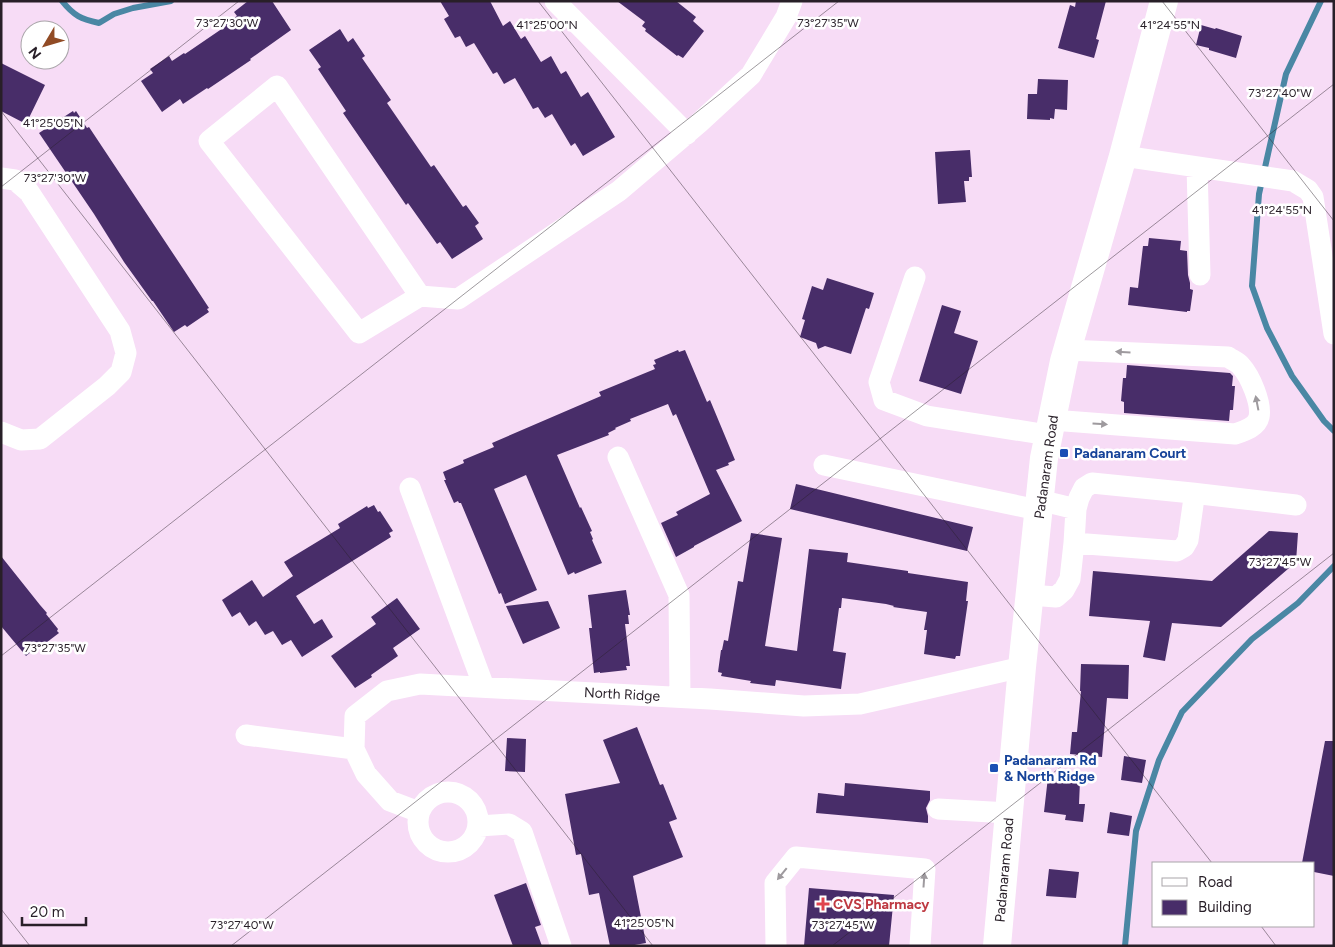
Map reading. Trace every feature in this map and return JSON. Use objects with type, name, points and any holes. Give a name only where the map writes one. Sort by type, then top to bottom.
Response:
[{"type":"main road","name":"Padanaram Road","points":[[997,946],[1022,667],[1044,458],[1067,350],[1123,156],[1164,1]]},
{"type":"street","points":[[554,1],[687,134]]},
{"type":"street","points":[[420,296],[277,86],[209,140],[359,333],[420,296],[458,299],[619,191],[687,134],[751,75],[786,17],[792,1]]},
{"type":"street","points":[[1123,156],[1293,181],[1308,190],[1313,198],[1334,334]]},
{"type":"street","points":[[1197,167],[1200,275]]},
{"type":"street","points":[[1,178],[15,180],[29,192],[120,331],[126,353],[121,372],[107,386],[40,439],[21,440],[1,432]]},
{"type":"street","points":[[915,277],[879,382],[884,400],[927,416],[1050,428],[1235,434],[1245,431],[1254,425],[1259,417],[1259,405],[1252,383],[1241,365],[1228,357],[1067,350]]},
{"type":"street","points":[[618,457],[679,595],[680,697]]},
{"type":"street","points":[[824,465],[1039,505],[1076,509]]},
{"type":"street","points":[[1030,595],[1056,597],[1064,590],[1070,579],[1076,509],[1084,488],[1092,483],[1296,504]]},
{"type":"street","points":[[410,488],[484,687]]},
{"type":"street","points":[[1074,542],[1177,551],[1184,547],[1188,540],[1194,498],[1192,493]]},
{"type":"street","name":"North Ridge","points":[[419,812],[390,800],[366,774],[354,749],[355,716],[387,691],[420,684],[680,697],[804,706],[860,704],[1022,667]]},
{"type":"street","points":[[246,735],[354,749]]},
{"type":"street","points":[[444,791],[455,792],[466,797],[473,804],[478,814],[479,826],[475,837],[468,846],[458,851],[447,853],[436,850],[426,844],[420,834],[419,812],[425,802],[434,795],[444,791]]},
{"type":"street","points":[[938,809],[1009,813]]},
{"type":"street","points":[[479,826],[509,824],[522,832],[561,946]]},
{"type":"street","points":[[776,946],[775,882],[796,857],[925,869],[920,946]]},
{"type":"building","points":[[248,1],[272,1],[291,30],[208,89],[183,104],[180,99],[162,112],[141,81],[153,73],[150,69],[169,56],[172,61],[185,54],[226,26],[225,24],[237,16],[234,12]]},
{"type":"building","points":[[440,1],[490,1],[503,26],[510,21],[521,39],[525,36],[541,62],[551,56],[561,74],[566,71],[581,97],[588,92],[615,137],[583,156],[575,143],[571,146],[552,114],[545,118],[538,107],[533,109],[515,78],[504,84],[497,72],[493,74],[474,43],[466,47],[460,36],[455,38],[444,19],[449,16]]},
{"type":"building","points":[[617,1],[676,1],[696,17],[693,21],[704,31],[683,58],[677,56],[645,31],[646,29],[642,26],[645,22]]},
{"type":"building","points":[[1076,1],[1106,1],[1096,39],[1099,40],[1094,58],[1058,48],[1070,5],[1075,7]]},
{"type":"building","points":[[1201,25],[1242,36],[1236,58],[1196,45]]},
{"type":"building","points":[[340,29],[348,42],[353,38],[365,56],[362,58],[391,100],[387,103],[431,167],[434,165],[463,207],[466,205],[479,223],[475,226],[483,239],[452,259],[440,242],[437,244],[408,203],[406,205],[343,113],[346,111],[318,69],[321,67],[309,50]]},
{"type":"building","points":[[1,63],[45,85],[26,124],[1,111]]},
{"type":"building","points":[[1038,79],[1068,80],[1067,110],[1055,109],[1054,119],[1027,119],[1028,94],[1037,94]]},
{"type":"building","points":[[73,111],[74,113],[76,111],[87,128],[89,127],[209,308],[207,309],[209,312],[187,327],[185,325],[174,332],[124,262],[39,133]]},
{"type":"building","points":[[970,150],[972,177],[969,177],[969,181],[964,181],[966,202],[938,204],[935,152]]},
{"type":"building","points":[[1149,238],[1181,241],[1180,250],[1187,251],[1190,289],[1193,290],[1190,311],[1128,305],[1130,287],[1138,288],[1143,246],[1148,246]]},
{"type":"building","points":[[827,278],[874,293],[869,309],[866,308],[851,354],[825,346],[818,349],[816,343],[800,337],[805,320],[802,319],[812,286],[823,290]]},
{"type":"building","points":[[942,305],[961,311],[954,333],[978,341],[961,394],[919,381]]},
{"type":"building","points":[[678,350],[679,352],[685,350],[707,402],[710,400],[735,460],[728,463],[729,465],[716,470],[742,521],[676,557],[661,523],[678,515],[676,512],[710,494],[676,414],[673,416],[668,404],[630,419],[631,421],[608,433],[609,435],[557,455],[592,531],[590,532],[592,540],[602,563],[568,575],[526,475],[494,489],[537,590],[505,604],[501,593],[499,594],[461,503],[458,501],[454,503],[444,480],[446,480],[443,472],[464,463],[463,460],[494,447],[492,443],[601,396],[599,392],[655,369],[653,365],[656,364],[654,360]]},
{"type":"building","points":[[1127,365],[1230,373],[1233,376],[1232,386],[1235,386],[1233,410],[1230,410],[1229,421],[1124,413],[1124,402],[1121,401],[1123,378],[1126,378]]},
{"type":"building","points":[[796,484],[973,527],[967,551],[790,509]]},
{"type":"building","points":[[374,505],[393,531],[389,533],[391,537],[296,596],[314,624],[322,619],[333,637],[302,657],[291,640],[282,645],[273,631],[265,635],[256,621],[249,626],[240,612],[232,617],[222,600],[252,580],[263,597],[293,576],[284,562],[340,528],[338,524],[367,506],[368,508]]},
{"type":"building","points":[[1269,531],[1298,533],[1296,562],[1221,627],[1172,623],[1165,661],[1143,657],[1150,621],[1089,616],[1093,571],[1212,581]]},
{"type":"building","points":[[751,533],[782,538],[765,646],[797,651],[809,549],[848,553],[847,562],[968,582],[966,601],[968,601],[960,656],[956,656],[955,659],[924,654],[927,630],[924,630],[927,612],[842,598],[833,651],[846,653],[841,689],[776,680],[775,686],[750,683],[751,681],[721,676],[722,673],[718,672],[721,650],[724,640],[728,641],[738,581],[743,582]]},
{"type":"building","points":[[1,556],[47,613],[59,633],[26,656],[1,626]]},
{"type":"building","points":[[626,590],[630,615],[628,615],[629,624],[625,624],[630,666],[626,666],[627,670],[594,673],[589,628],[592,628],[588,595]]},
{"type":"building","points":[[397,598],[420,629],[393,648],[398,656],[355,688],[331,656],[376,624],[371,617]]},
{"type":"building","points":[[548,601],[560,628],[523,644],[506,606]]},
{"type":"building","points":[[1081,664],[1129,665],[1128,699],[1107,698],[1102,757],[1070,754],[1072,732],[1077,732],[1081,691]]},
{"type":"building","points":[[637,727],[660,785],[663,784],[677,819],[669,822],[683,857],[633,876],[646,943],[629,946],[610,946],[599,893],[589,895],[581,854],[576,855],[565,794],[620,783],[603,740]]},
{"type":"building","points":[[507,738],[526,739],[525,772],[505,771]]},
{"type":"building","points":[[1325,741],[1334,741],[1334,876],[1315,872],[1315,862],[1302,862]]},
{"type":"building","points":[[1124,756],[1146,760],[1142,783],[1121,780]]},
{"type":"building","points":[[1048,777],[1080,781],[1079,804],[1085,804],[1083,822],[1065,820],[1066,815],[1044,812]]},
{"type":"building","points":[[845,783],[930,791],[930,800],[926,808],[928,823],[816,813],[818,793],[844,796]]},
{"type":"building","points":[[1110,812],[1132,816],[1129,836],[1107,833]]},
{"type":"building","points":[[1049,869],[1079,872],[1076,898],[1046,896]]},
{"type":"building","points":[[526,883],[541,925],[535,927],[542,946],[513,946],[494,895]]},
{"type":"building","points":[[809,888],[894,895],[889,946],[804,946]]},
{"type":"waterway","points":[[62,1],[78,16],[99,23],[114,14],[133,8],[171,1]]},
{"type":"waterway","points":[[1321,1],[1286,74],[1259,194],[1252,286],[1267,328],[1292,376],[1324,421],[1334,431]]},
{"type":"waterway","points":[[1125,946],[1136,831],[1159,760],[1182,712],[1252,639],[1298,603],[1334,566]]},
{"type":"place","name":"Padanaram Court","points":[[1064,453]]},
{"type":"place","name":"Padanaram Rd & North Ridge","points":[[994,768]]},
{"type":"place","name":"CVS Pharmacy","points":[[823,904]]}]
